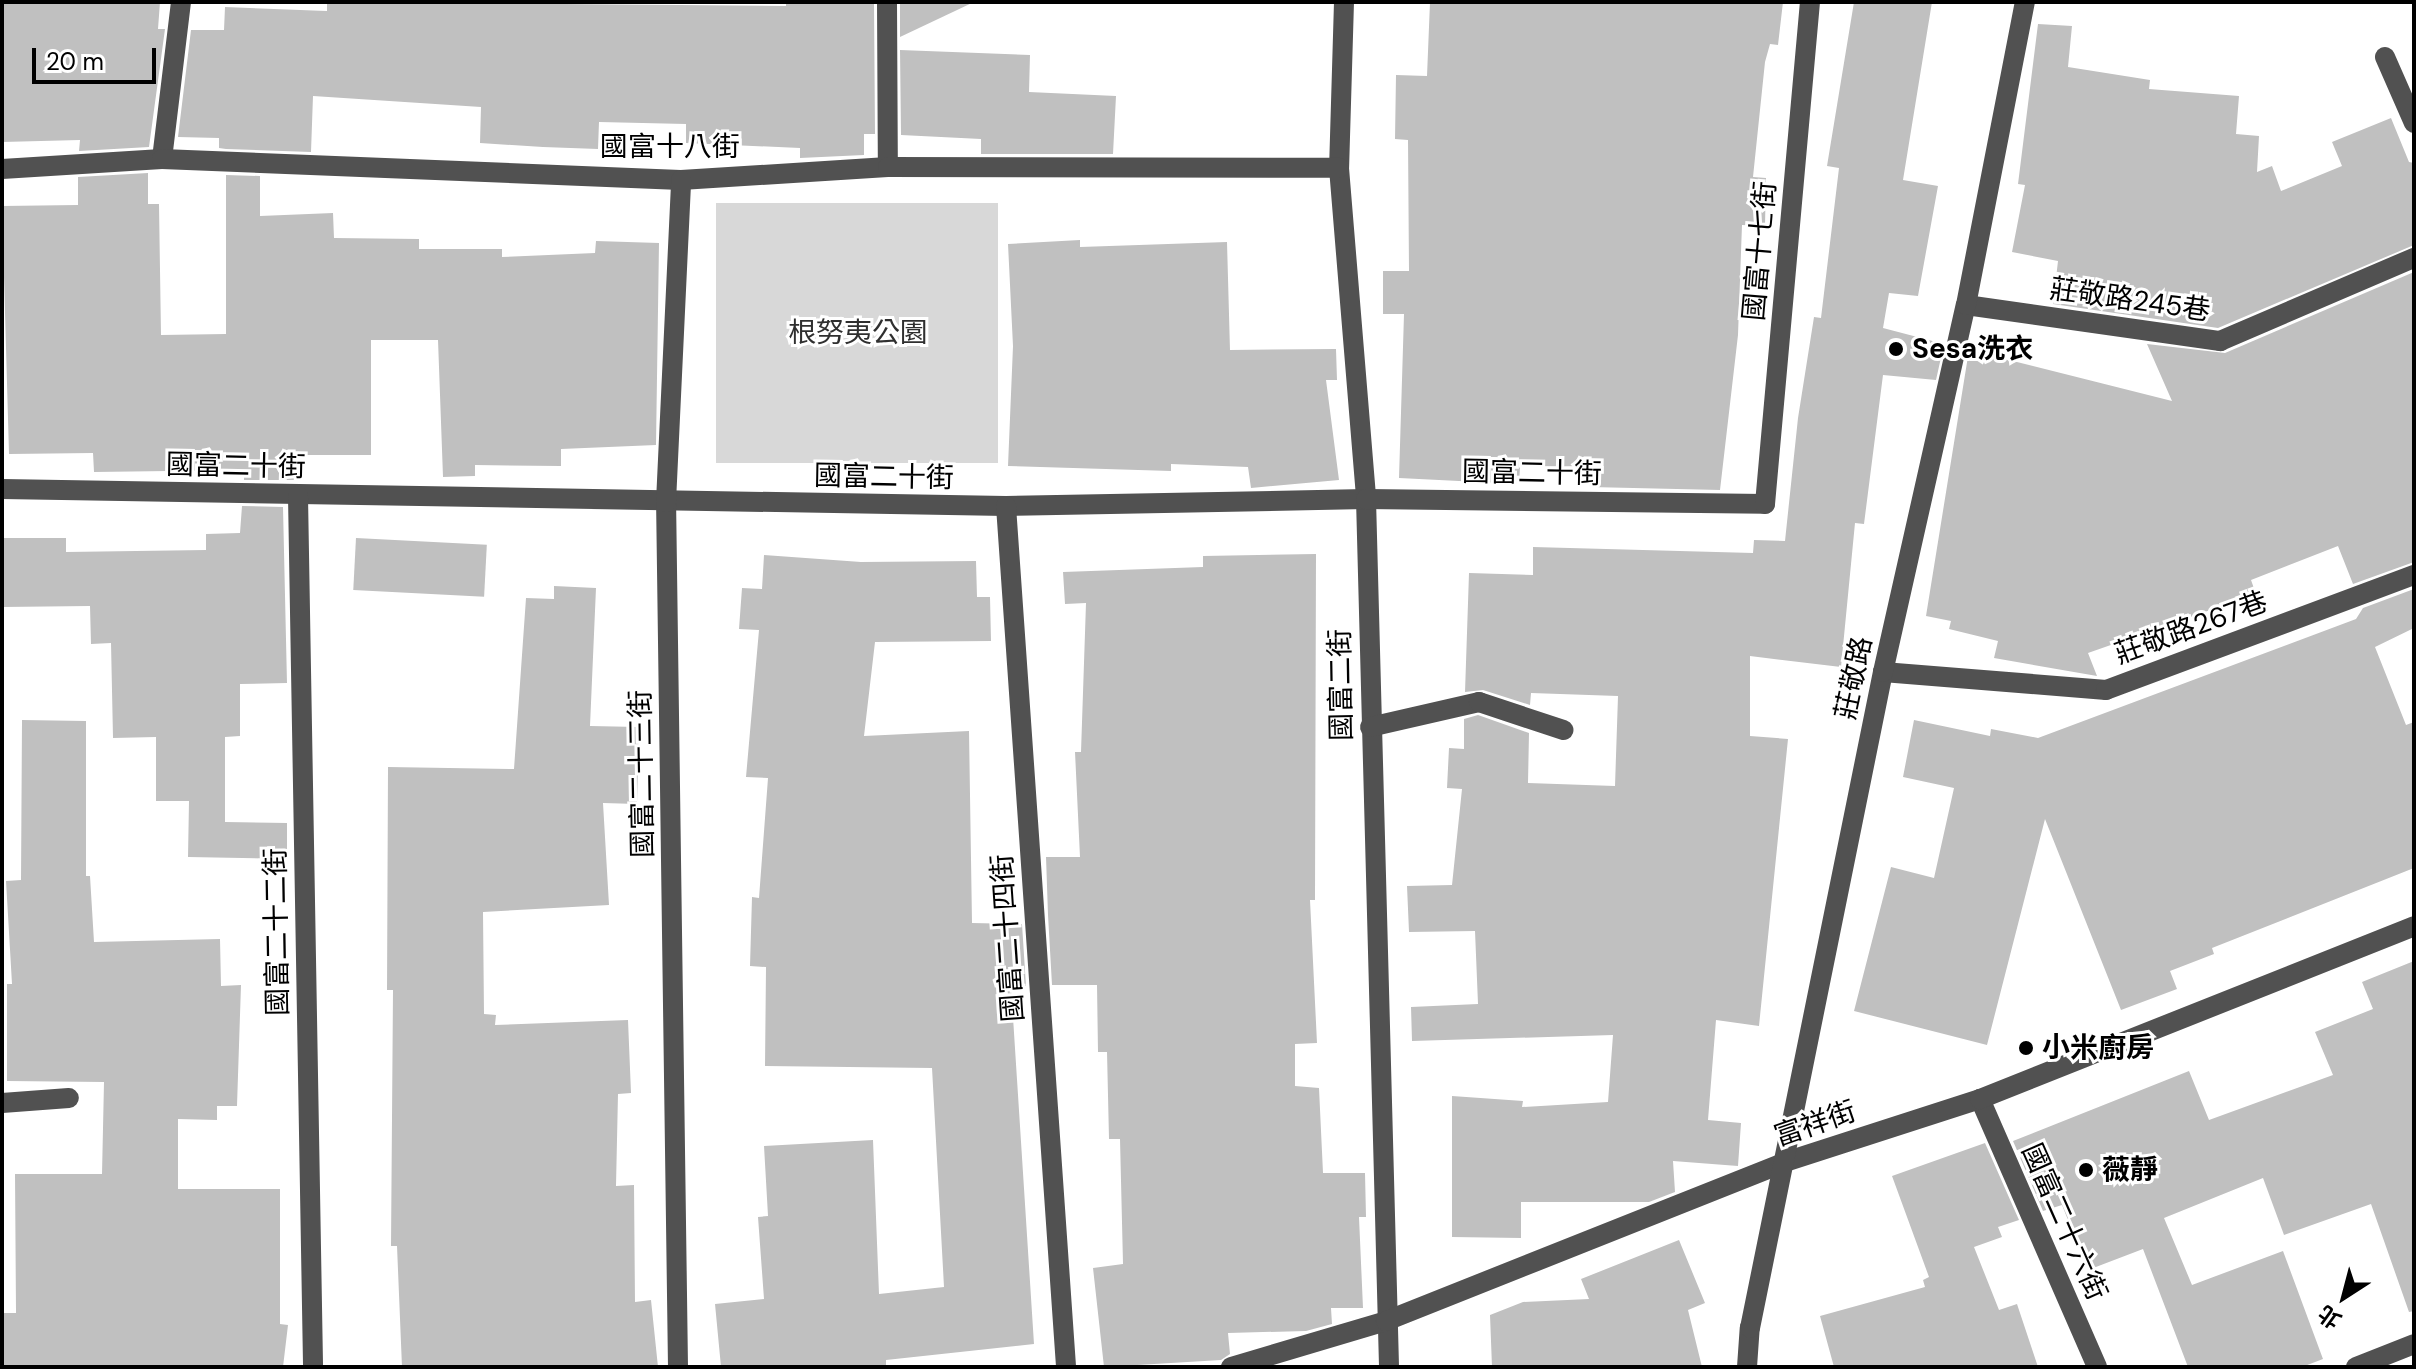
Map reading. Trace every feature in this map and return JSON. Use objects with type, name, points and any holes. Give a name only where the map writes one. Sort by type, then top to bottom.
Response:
[{"type":"street","points":[[162,159],[181,2]]},
{"type":"street","points":[[887,2],[888,167]]},
{"type":"street","name":"國富二街","points":[[1344,2],[1339,168],[1366,499],[1389,1367]]},
{"type":"street","name":"國富十七街","points":[[1765,504],[1810,2]]},
{"type":"street","name":"莊敬路","points":[[1747,1367],[1750,1328],[1883,672],[1966,305],[2025,2]]},
{"type":"street","points":[[2385,57],[2414,123]]},
{"type":"street","name":"國富十八街","points":[[2,169],[162,159],[681,180],[888,167],[1339,168]]},
{"type":"street","name":"國富二十三街","points":[[678,1367],[666,502],[681,180]]},
{"type":"street","name":"莊敬路245巷","points":[[1966,305],[2220,341],[2414,258]]},
{"type":"street","name":"國富二十街","points":[[2,489],[1006,506],[1366,499],[1765,504]]},
{"type":"street","name":"國富二十二街","points":[[298,496],[313,1367]]},
{"type":"street","name":"國富二十四街","points":[[1006,506],[1066,1367]]},
{"type":"street","name":"莊敬路267巷","points":[[1883,672],[2106,690],[2414,575]]},
{"type":"street","points":[[1370,727],[1479,702],[1563,730]]},
{"type":"street","name":"富祥街","points":[[1231,1367],[1386,1321],[1785,1162],[1980,1099],[2414,926]]},
{"type":"street","points":[[2,1103],[69,1098]]},
{"type":"street","name":"國富二十六街","points":[[1980,1099],[2097,1367]]},
{"type":"street","points":[[2356,1367],[2396,1359],[2414,1344]]},
{"type":"green space","name":"根努夷公園","points":[[716,203],[998,203],[998,463],[716,463]]},
{"type":"building","points":[[2,2],[160,2],[158,29],[165,29],[149,147],[79,151],[80,140],[2,142]]},
{"type":"building","points":[[327,2],[786,6],[786,2],[874,2],[875,134],[864,134],[864,155],[800,158],[800,148],[686,143],[686,124],[599,122],[598,149],[480,143],[481,107],[313,96],[311,152],[226,149],[219,148],[219,138],[178,137],[191,30],[224,30],[225,7],[327,11]]},
{"type":"building","points":[[900,2],[974,2],[900,37]]},
{"type":"building","points":[[1430,2],[1783,2],[1778,45],[1770,44],[1765,62],[1753,177],[1766,178],[1765,226],[1742,225],[1738,335],[1720,490],[1590,487],[1588,466],[1520,467],[1519,484],[1399,478],[1404,314],[1383,314],[1383,271],[1409,271],[1408,140],[1395,139],[1396,75],[1427,76]]},
{"type":"building","points":[[1854,2],[1932,2],[1903,180],[1938,186],[1918,296],[1889,293],[1883,328],[1944,344],[1936,380],[1883,375],[1864,524],[1855,523],[1841,667],[1750,656],[1750,736],[1788,739],[1759,1026],[1716,1020],[1708,1120],[1741,1123],[1738,1166],[1673,1161],[1675,1192],[1649,1202],[1521,1202],[1521,1238],[1452,1237],[1452,1096],[1523,1101],[1522,1107],[1608,1102],[1613,1035],[1412,1041],[1411,1007],[1478,1004],[1475,931],[1409,932],[1407,886],[1452,885],[1462,789],[1447,788],[1449,748],[1464,749],[1464,719],[1478,715],[1529,733],[1528,783],[1615,786],[1618,696],[1531,693],[1530,705],[1483,690],[1465,692],[1469,573],[1533,575],[1533,547],[1753,553],[1754,540],[1785,541],[1798,418],[1814,317],[1821,318],[1839,168],[1827,166]]},
{"type":"building","points":[[2038,24],[2072,26],[2068,67],[2150,80],[2149,89],[2239,96],[2236,134],[2259,136],[2257,172],[2272,166],[2281,191],[2342,166],[2332,142],[2391,118],[2409,162],[2414,163],[2414,245],[2218,328],[2053,304],[2058,261],[2012,252],[2025,185],[2018,184]]},
{"type":"building","points":[[900,50],[1030,55],[1029,92],[1116,96],[1113,154],[981,154],[981,139],[901,135]]},
{"type":"building","points":[[148,173],[148,204],[159,204],[161,335],[226,334],[226,175],[260,176],[260,216],[333,213],[334,238],[419,239],[419,249],[502,249],[502,257],[595,253],[596,241],[659,243],[656,445],[561,449],[561,466],[475,465],[475,476],[443,477],[438,340],[371,340],[371,455],[301,455],[299,480],[244,480],[244,470],[94,472],[93,453],[9,454],[2,206],[78,205],[78,177]]},
{"type":"building","points":[[1080,240],[1080,247],[1227,242],[1230,350],[1336,349],[1337,380],[1326,380],[1339,480],[1251,488],[1248,467],[1171,464],[1171,471],[1008,466],[1013,346],[1008,244]]},
{"type":"building","points":[[2414,272],[2414,562],[2353,584],[2338,546],[2251,580],[2256,594],[2088,653],[2097,676],[1994,658],[1998,641],[1949,629],[1951,621],[1926,616],[1969,350],[2172,401],[2147,344],[2225,353]]},
{"type":"building","points":[[242,506],[283,507],[287,683],[240,684],[240,736],[225,737],[225,822],[287,823],[287,859],[188,857],[189,801],[156,801],[156,737],[113,738],[111,643],[91,644],[90,606],[2,607],[2,538],[66,538],[66,552],[206,550],[206,534],[240,533]]},
{"type":"building","points":[[356,538],[487,545],[484,597],[353,590]]},
{"type":"building","points":[[1316,554],[1315,900],[1310,900],[1317,1043],[1295,1044],[1295,1086],[1319,1088],[1323,1173],[1365,1173],[1366,1217],[1359,1217],[1363,1308],[1331,1308],[1332,1324],[1306,1331],[1228,1333],[1230,1354],[1221,1360],[1104,1367],[1093,1268],[1123,1264],[1120,1139],[1109,1139],[1107,1052],[1098,1052],[1097,985],[1052,985],[1048,915],[1046,857],[1080,857],[1075,752],[1081,752],[1086,603],[1065,604],[1063,572],[1203,567],[1203,556]]},
{"type":"building","points":[[764,555],[861,562],[976,561],[977,597],[990,597],[991,641],[875,642],[864,736],[969,731],[972,923],[1022,924],[1026,986],[1011,986],[1034,1344],[886,1360],[886,1367],[721,1367],[715,1304],[764,1299],[758,1217],[768,1216],[764,1146],[873,1140],[879,1294],[944,1287],[932,1068],[765,1066],[766,967],[750,966],[752,897],[759,898],[768,778],[746,777],[759,630],[739,629],[742,588],[762,589]]},
{"type":"building","points":[[554,586],[596,588],[590,726],[639,727],[637,804],[603,803],[609,905],[483,912],[484,1014],[496,1015],[495,1025],[628,1020],[631,1093],[618,1094],[616,1186],[634,1185],[635,1302],[651,1300],[658,1367],[402,1367],[397,1246],[391,1246],[393,990],[387,990],[388,767],[514,769],[526,598],[554,599]]},
{"type":"building","points":[[2414,589],[2414,628],[2375,647],[2406,725],[2414,722],[2414,868],[2212,948],[2214,954],[2170,971],[2177,989],[2121,1010],[2045,819],[1987,1045],[1854,1011],[1891,867],[1934,878],[1954,788],[1903,777],[1914,720],[1990,736],[1991,729],[2038,738],[2356,619],[2363,608]]},
{"type":"building","points":[[22,720],[86,721],[86,876],[90,876],[94,942],[220,939],[221,986],[241,985],[237,1106],[217,1106],[217,1120],[178,1119],[178,1189],[280,1189],[280,1324],[288,1325],[283,1367],[2,1367],[2,1313],[16,1313],[15,1174],[102,1174],[104,1082],[7,1081],[7,984],[12,984],[6,881],[21,880]]},
{"type":"building","points":[[2414,961],[2414,1311],[2409,1312],[2371,1204],[2284,1235],[2263,1178],[2164,1218],[2192,1285],[2283,1251],[2323,1359],[2302,1367],[2188,1367],[2143,1249],[2088,1270],[2062,1205],[2043,1211],[2013,1141],[2189,1071],[2209,1120],[2333,1075],[2315,1032],[2373,1009],[2362,982]]},
{"type":"building","points":[[1985,1143],[2019,1220],[1998,1227],[2002,1237],[1974,1247],[1999,1310],[2017,1304],[2038,1367],[1834,1367],[1820,1316],[1925,1287],[1923,1280],[1929,1277],[1892,1176]]},
{"type":"building","points":[[1679,1240],[1705,1303],[1688,1310],[1702,1367],[1492,1367],[1490,1315],[1523,1302],[1589,1299],[1581,1279]]},
{"type":"place","name":"Sesa洗衣","points":[[1896,349]]},
{"type":"place","name":"小米廚房","points":[[2026,1048]]},
{"type":"place","name":"薇靜","points":[[2086,1170]]}]
